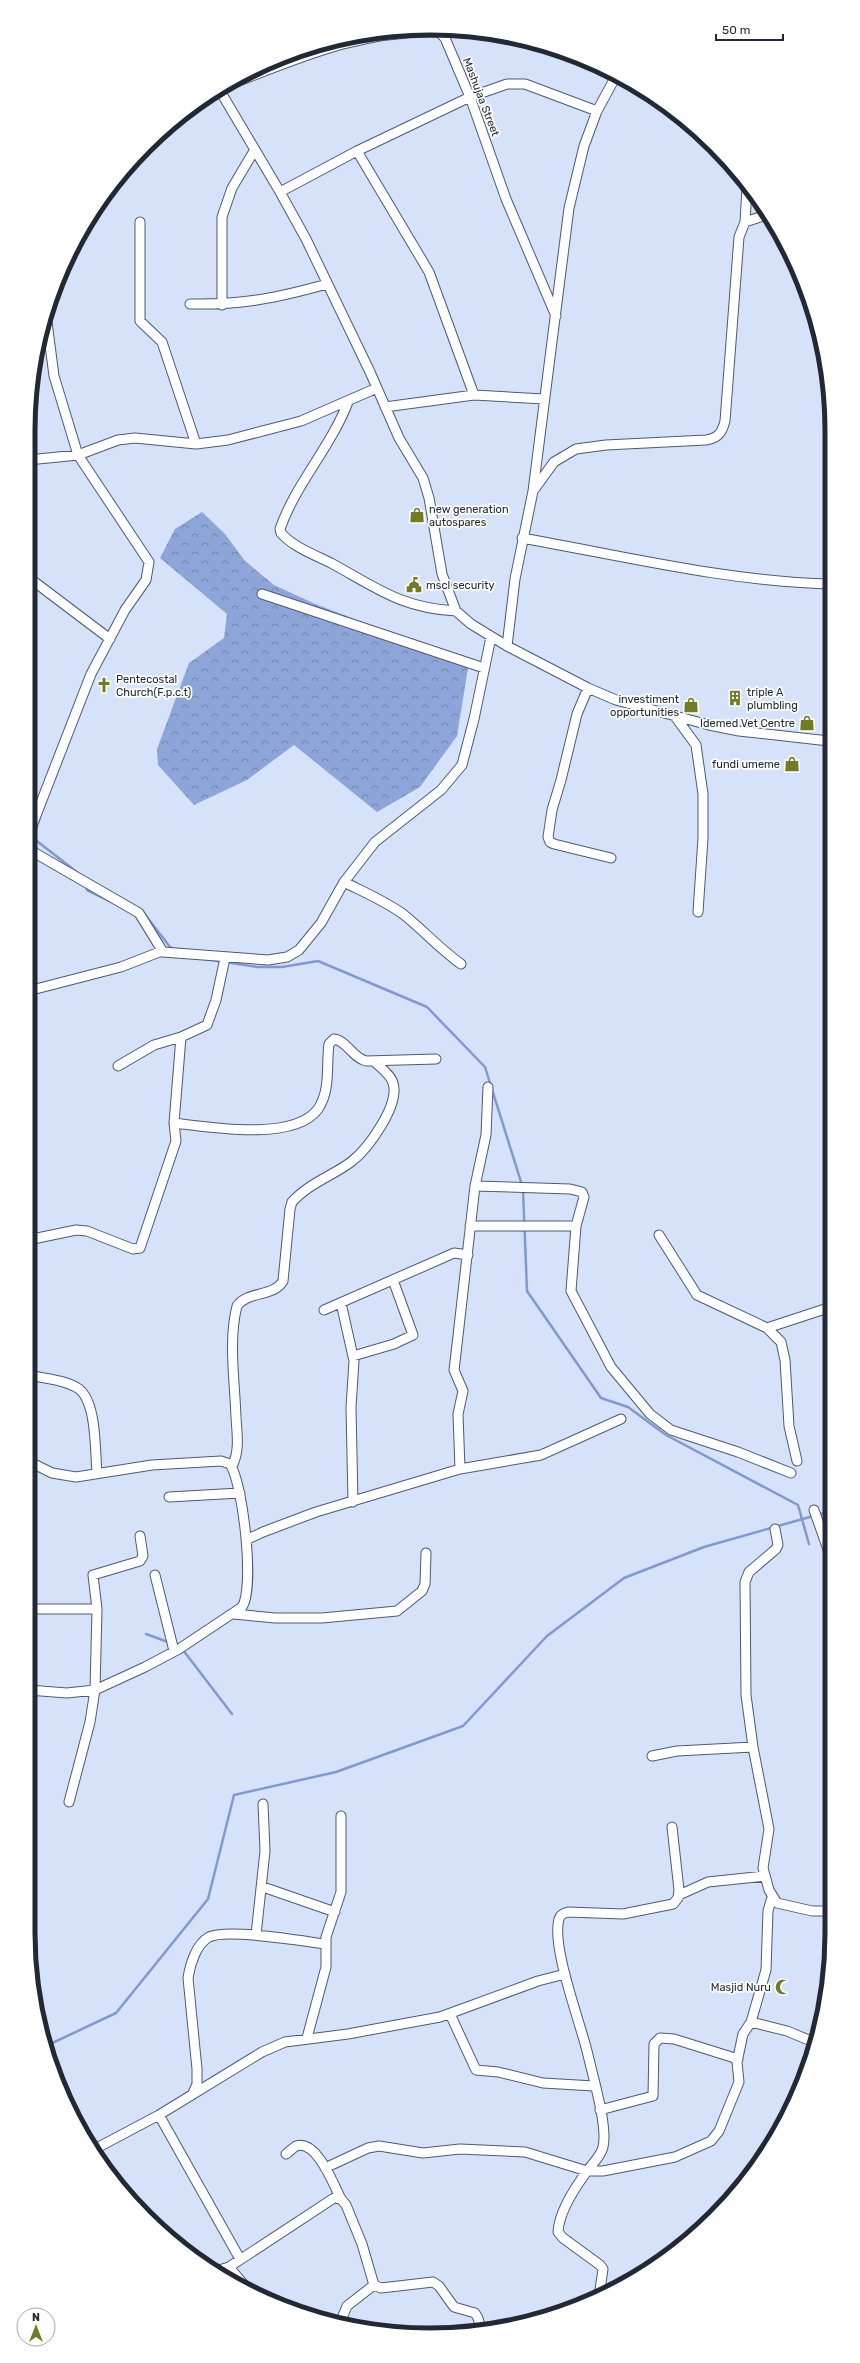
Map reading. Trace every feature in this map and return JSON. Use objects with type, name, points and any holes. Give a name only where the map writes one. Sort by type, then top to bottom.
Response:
[{"type":"street","name":"Mashujaa Street","points":[[442,35],[445,38],[470,97],[506,199],[556,316]]},
{"type":"street","name":"Mashujaa Street","points":[[277,66],[292,60]]},
{"type":"street","points":[[507,646],[522,538],[532,491],[556,316],[568,208],[584,146],[597,111],[614,80]]},
{"type":"street","points":[[280,192],[357,151],[470,97],[507,84],[525,84],[597,111]]},
{"type":"street","points":[[223,94],[254,151],[280,192],[327,284],[385,407],[422,478],[429,498],[442,574],[456,611],[470,624],[507,646],[588,688],[616,700],[739,731],[825,741]]},
{"type":"street","points":[[222,305],[222,217],[232,188],[254,151]]},
{"type":"street","points":[[357,151],[429,272],[474,395]]},
{"type":"street","points":[[532,491],[554,462],[576,449],[606,445],[715,439],[722,432],[725,421],[739,238],[745,222],[747,195]]},
{"type":"street","points":[[745,222],[762,216]]},
{"type":"street","points":[[140,222],[140,321],[162,342],[196,444]]},
{"type":"street","points":[[190,304],[222,305],[276,298],[327,284]]},
{"type":"street","points":[[35,818],[91,674],[125,610],[146,580],[150,562],[78,455],[54,376],[48,329]]},
{"type":"street","points":[[35,459],[78,455],[118,440],[135,438],[196,444],[228,440],[279,427],[348,402],[377,388]]},
{"type":"street","points":[[385,407],[474,395],[544,399]]},
{"type":"street","points":[[348,402],[331,439],[292,500],[280,529],[281,533],[306,550],[394,599],[426,608],[456,611]]},
{"type":"street","points":[[522,538],[728,576],[794,583],[825,584]]},
{"type":"street","points":[[35,582],[110,639]]},
{"type":"street","points":[[262,594],[484,668]]},
{"type":"street","points":[[35,988],[121,967],[162,951],[168,953],[225,958],[268,960],[292,954],[305,943],[321,923],[344,882],[375,842],[441,790],[462,766],[474,719],[491,636]]},
{"type":"street","points":[[588,688],[577,714],[552,810],[548,837],[549,841],[554,844],[611,858]]},
{"type":"street","points":[[674,715],[696,745],[702,786],[703,838],[698,912]]},
{"type":"street","points":[[35,853],[139,913],[150,928],[162,951]]},
{"type":"street","points":[[344,882],[384,902],[404,915],[442,951],[461,964]]},
{"type":"street","points":[[118,1066],[154,1045],[204,1028],[210,1021],[225,958]]},
{"type":"street","points":[[35,1239],[76,1230],[87,1231],[133,1249],[140,1248],[176,1141],[174,1123],[181,1037]]},
{"type":"street","points":[[174,1123],[225,1129],[260,1130],[295,1124],[313,1114],[318,1109],[324,1096],[331,1041],[338,1040],[361,1060],[375,1062],[436,1059]]},
{"type":"street","points":[[232,1466],[235,1461],[237,1438],[234,1356],[237,1306],[244,1300],[279,1286],[283,1281],[292,1202],[356,1158],[382,1123],[391,1104],[394,1086],[391,1078],[375,1062]]},
{"type":"street","points":[[460,1469],[458,1414],[463,1391],[454,1370],[461,1296],[468,1255],[475,1186],[486,1135],[488,1087]]},
{"type":"street","points":[[475,1186],[580,1191],[584,1197],[576,1226],[571,1283],[573,1296],[611,1368],[650,1414],[670,1430],[738,1452],[791,1473]]},
{"type":"street","points":[[470,1226],[576,1226]]},
{"type":"street","points":[[659,1235],[698,1295],[767,1328],[776,1335],[784,1350],[789,1426],[796,1461]]},
{"type":"street","points":[[324,1310],[454,1253],[468,1255]]},
{"type":"street","points":[[353,1356],[394,1344],[413,1335],[393,1280]]},
{"type":"street","points":[[341,1303],[353,1356],[353,1502]]},
{"type":"street","points":[[767,1328],[825,1309]]},
{"type":"street","points":[[35,1377],[79,1389],[87,1400],[92,1415],[96,1473]]},
{"type":"street","points":[[246,1540],[278,1526],[460,1469],[541,1455],[621,1419]]},
{"type":"street","points":[[35,1464],[64,1476],[76,1477],[152,1465],[193,1462],[228,1462],[232,1466],[240,1494],[246,1540],[247,1598],[242,1607],[234,1614],[174,1652],[95,1690],[67,1693],[35,1691]]},
{"type":"street","points":[[169,1497],[240,1494]]},
{"type":"street","points":[[814,1510],[825,1541]]},
{"type":"street","points":[[775,1529],[778,1545],[776,1549],[749,1572],[745,1582],[745,1679],[753,1747],[769,1829],[763,1868],[764,1876],[772,1897],[780,1905],[825,1911]]},
{"type":"street","points":[[69,1802],[90,1722],[95,1690],[97,1609],[93,1574],[140,1561],[143,1556],[140,1536]]},
{"type":"street","points":[[234,1614],[275,1618],[322,1618],[397,1611],[422,1591],[426,1572],[426,1553]]},
{"type":"street","points":[[155,1575],[174,1652]]},
{"type":"street","points":[[35,1608],[97,1609]]},
{"type":"street","points":[[652,1756],[677,1751],[753,1747]]},
{"type":"street","points":[[256,1935],[263,1888],[266,1841],[263,1804]]},
{"type":"street","points":[[307,2038],[326,1967],[325,1944],[342,1888],[342,1816]]},
{"type":"street","points":[[672,1827],[680,1895]]},
{"type":"street","points":[[600,2289],[603,2275],[600,2265],[563,2238],[558,2232],[560,2220],[587,2171],[603,2149],[604,2135],[600,2110],[565,1974],[559,1937],[559,1920],[561,1915],[568,1912],[623,1914],[671,1905],[680,1895],[708,1882],[764,1876]]},
{"type":"street","points":[[263,1888],[335,1912]]},
{"type":"street","points":[[325,2168],[368,2148],[379,2146],[423,2153],[460,2149],[525,2152],[587,2171],[603,2171],[670,2158],[711,2141],[719,2131],[738,2086],[738,2059],[744,2031],[751,2022],[766,1970],[768,1910],[772,1897]]},
{"type":"street","points":[[193,2093],[197,2084],[197,2069],[188,1986],[190,1968],[200,1947],[210,1937],[256,1935],[325,1944]]},
{"type":"street","points":[[99,2147],[159,2115],[193,2093],[277,2045],[307,2038],[397,2026],[450,2014],[517,1988],[565,1974]]},
{"type":"street","points":[[450,2014],[476,2070],[503,2073],[542,2082],[594,2086]]},
{"type":"street","points":[[751,2022],[786,2031],[810,2041]]},
{"type":"street","points":[[600,2110],[653,2096],[654,2044],[658,2038],[674,2039],[738,2059]]},
{"type":"street","points":[[159,2115],[240,2259]]},
{"type":"street","points":[[286,2154],[296,2146],[305,2147],[317,2155],[341,2199],[346,2205],[362,2244],[374,2286]]},
{"type":"street","points":[[223,2269],[229,2267],[334,2198],[341,2199]]},
{"type":"street","points":[[229,2267],[240,2279]]},
{"type":"street","points":[[374,2286],[381,2288],[433,2282],[439,2286],[454,2307],[475,2313],[480,2325]]},
{"type":"street","points":[[342,2318],[347,2306],[374,2286]]},
{"type":"green space","points":[[202,512],[225,534],[245,561],[274,585],[313,603],[367,624],[400,641],[468,668],[457,736],[420,787],[377,812],[294,745],[247,780],[194,805],[158,765],[157,749],[189,663],[224,638],[227,614],[160,558],[175,529]]},
{"type":"waterway","points":[[35,832],[43,808]]},
{"type":"waterway","points":[[35,840],[78,873]]},
{"type":"waterway","points":[[86,885],[87,890],[118,905]]},
{"type":"waterway","points":[[143,912],[170,947],[174,949]]},
{"type":"waterway","points":[[198,958],[258,967],[282,967],[318,961],[427,1007],[485,1067],[522,1185]]},
{"type":"waterway","points":[[523,1190],[527,1291],[601,1398],[628,1407],[666,1435],[798,1505],[809,1544]]},
{"type":"waterway","points":[[51,2044],[116,2013],[208,1899],[234,1795],[336,1772],[463,1726],[547,1636],[624,1578],[704,1547],[825,1513]]},
{"type":"waterway","points":[[146,1634],[168,1642]]},
{"type":"waterway","points":[[183,1650],[232,1714]]},
{"type":"place","name":"new generation autospares","points":[[417,515]]},
{"type":"place","name":"mscl security","points":[[414,585]]},
{"type":"place","name":"Pentecostal Church(F.p.c.t)","points":[[104,685]]},
{"type":"place","name":"triple A plumbling","points":[[735,698]]},
{"type":"place","name":"investiment opportunities","points":[[691,705]]},
{"type":"place","name":"Idemed Vet Centre","points":[[807,723]]},
{"type":"place","name":"fundi umeme","points":[[792,764]]},
{"type":"place","name":"Masjid Nuru","points":[[783,1987]]}]
